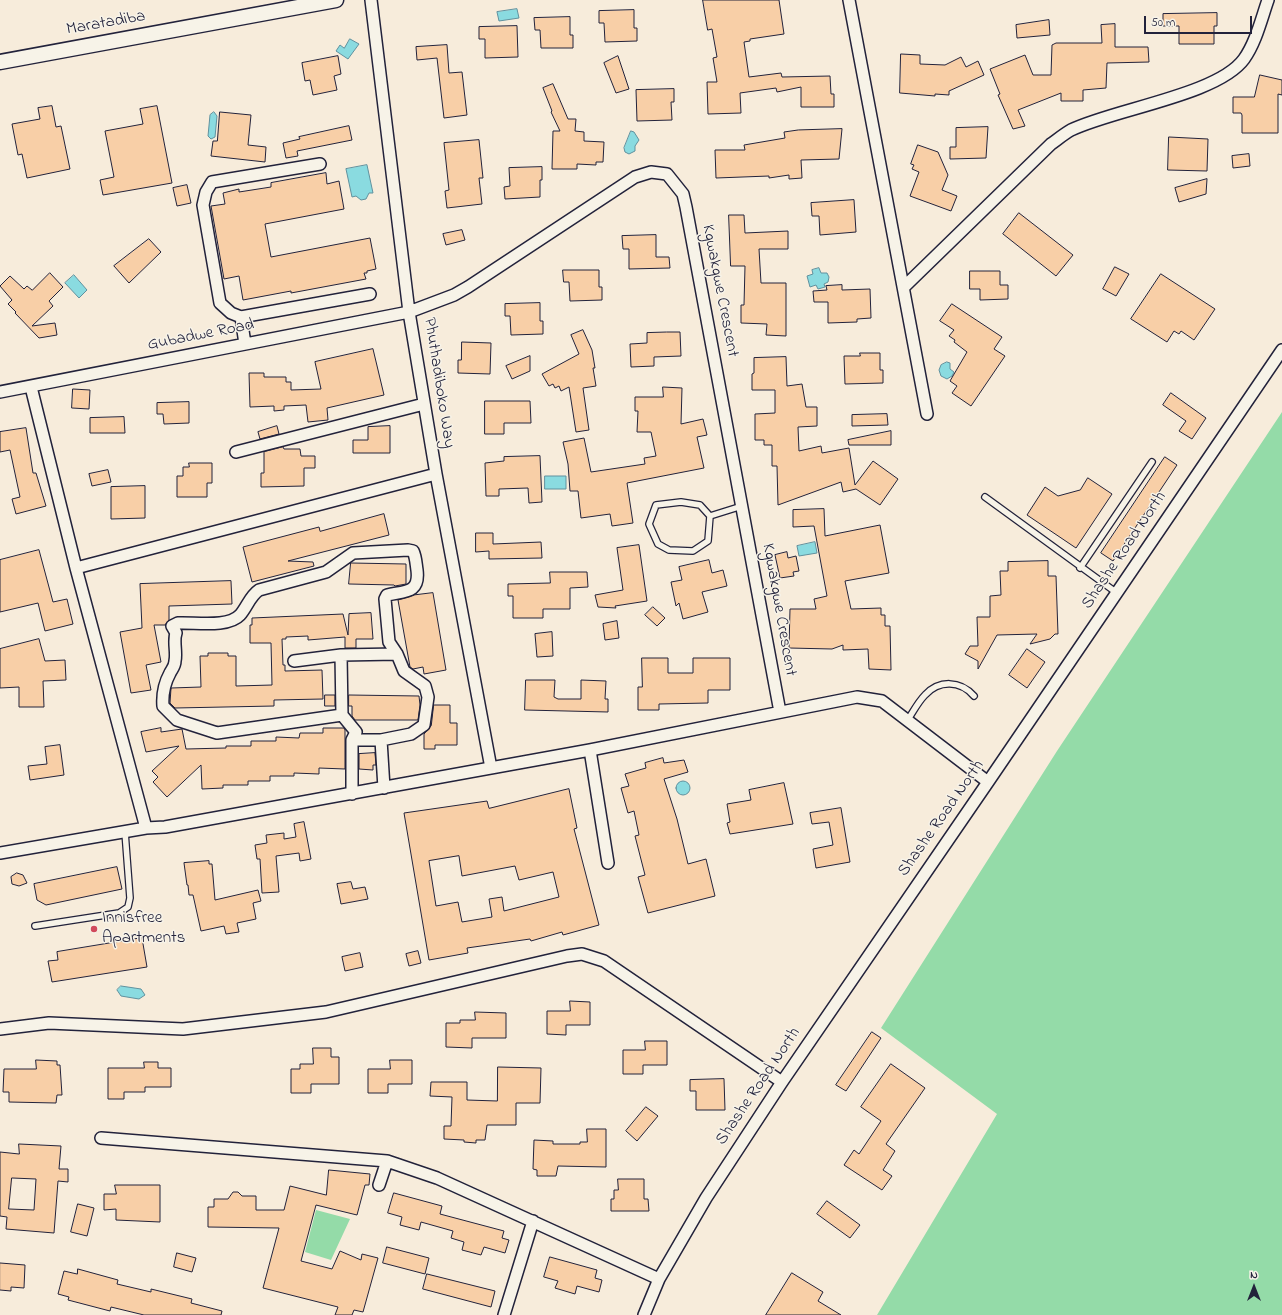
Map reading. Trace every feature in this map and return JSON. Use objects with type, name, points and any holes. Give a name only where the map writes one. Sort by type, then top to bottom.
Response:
[{"type":"street","name":"Maratadiba","points":[[0,62],[336,0]]},
{"type":"street","name":"Phuthadiboko Way","points":[[371,0],[409,312],[436,474],[491,768]]},
{"type":"street","points":[[849,0],[927,414]]},
{"type":"street","points":[[904,287],[1051,144],[1071,130],[1204,86],[1232,72],[1251,48],[1268,0]]},
{"type":"street","points":[[320,164],[212,182],[206,192],[203,205],[220,303],[231,313],[241,317],[370,294]]},
{"type":"street","name":"Kgwakgwe Crescent","points":[[409,312],[454,295],[468,287],[635,177],[651,172],[667,174],[683,194],[686,207],[780,712]]},
{"type":"street","name":"Gubadwe Road","points":[[0,392],[409,312]]},
{"type":"street","points":[[241,317],[245,344]]},
{"type":"street","name":"Shashe Road North","points":[[644,1315],[659,1279],[706,1198],[782,1082],[1282,350]]},
{"type":"street","points":[[31,387],[76,568],[146,828]]},
{"type":"street","points":[[236,452],[424,404]]},
{"type":"street","points":[[76,568],[436,474]]},
{"type":"street","points":[[342,715],[217,733],[177,720],[163,706],[162,694],[164,684],[175,664],[176,649],[174,637],[176,633],[172,626],[178,623],[225,622],[234,620],[240,615],[254,593],[259,590],[326,572],[354,553],[413,551],[415,555],[417,582],[407,592],[389,594],[385,599],[389,642],[397,654],[404,671],[425,686],[428,697],[424,725],[411,734],[381,740],[352,740]]},
{"type":"street","points":[[294,661],[342,655],[397,654]]},
{"type":"street","points":[[342,655],[342,715],[356,732],[352,740],[352,794]]},
{"type":"street","points":[[0,853],[146,828],[165,827],[352,794],[590,750],[857,697],[882,701],[988,782]]},
{"type":"street","points":[[381,740],[384,788]]},
{"type":"street","points":[[590,750],[608,863]]},
{"type":"street","points":[[0,1030],[49,1023],[183,1029],[326,1012],[567,956],[582,954],[604,961],[782,1082]]},
{"type":"street","points":[[101,1138],[387,1162],[437,1178],[659,1279]]},
{"type":"street","points":[[379,1185],[387,1162]]},
{"type":"street","points":[[504,1315],[533,1221]]},
{"type":"lane","points":[[1080,568],[1152,462]]},
{"type":"lane","points":[[985,497],[1080,568],[1117,593]]},
{"type":"lane","points":[[681,502],[700,505],[710,516],[708,541],[693,551],[669,550],[658,544],[649,524],[656,505],[681,502]]},
{"type":"lane","points":[[710,516],[742,506]]},
{"type":"lane","points":[[907,721],[925,695],[935,687],[947,683],[958,685],[974,696]]},
{"type":"lane","points":[[35,926],[119,913],[128,907],[130,898],[125,832]]},
{"type":"green space","points":[[1282,412],[1282,1315],[877,1315],[997,1114],[881,1028],[1057,751]]},
{"type":"green space","points":[[316,1210],[350,1219],[331,1260],[305,1252]]},
{"type":"water","points":[[517,9],[519,18],[499,21],[497,12]]},
{"type":"water","points":[[350,39],[359,44],[348,59],[336,51],[340,45],[344,48]]},
{"type":"water","points":[[214,112],[217,116],[215,137],[211,139],[208,136],[210,115]]},
{"type":"water","points":[[631,131],[634,132],[639,140],[635,146],[635,151],[629,154],[625,152],[624,148]]},
{"type":"water","points":[[367,165],[373,193],[369,193],[366,199],[361,200],[356,196],[352,197],[346,169]]},
{"type":"water","points":[[819,268],[821,273],[827,273],[829,277],[828,282],[824,284],[825,287],[818,289],[816,285],[810,287],[807,276],[813,274],[812,270]]},
{"type":"water","points":[[74,275],[87,290],[79,298],[65,283]]},
{"type":"water","points":[[947,362],[950,363],[950,369],[954,372],[952,376],[947,379],[941,376],[939,370],[941,365]]},
{"type":"water","points":[[545,476],[566,476],[566,489],[545,489]]},
{"type":"water","points":[[815,542],[817,553],[799,556],[797,546]]},
{"type":"water","points":[[680,781],[686,781],[690,785],[690,791],[686,795],[680,795],[676,791],[676,785]]},
{"type":"water","points":[[121,986],[141,989],[145,995],[139,999],[121,996],[117,990]]},
{"type":"building","points":[[703,0],[779,0],[784,34],[750,39],[750,41],[744,42],[749,77],[781,73],[782,77],[830,76],[831,94],[834,94],[834,107],[801,107],[801,87],[777,92],[776,88],[740,93],[741,113],[708,114],[707,82],[717,82],[713,58],[717,57],[712,29],[708,30]]},
{"type":"building","points":[[634,10],[634,28],[637,28],[637,41],[605,42],[604,23],[599,23],[599,11]]},
{"type":"building","points":[[1217,13],[1217,26],[1214,26],[1214,44],[1179,44],[1179,26],[1163,26],[1163,14]]},
{"type":"building","points":[[570,17],[570,35],[573,35],[573,48],[541,48],[540,30],[535,30],[534,18]]},
{"type":"building","points":[[1049,20],[1050,35],[1017,38],[1016,25]]},
{"type":"building","points":[[1115,24],[1115,47],[1148,47],[1149,62],[1107,63],[1106,88],[1083,90],[1083,101],[1061,101],[1061,93],[1018,110],[1025,126],[1013,129],[998,95],[1000,94],[990,69],[1025,55],[1033,75],[1051,75],[1052,45],[1056,43],[1102,43],[1101,25]]},
{"type":"building","points":[[517,26],[518,57],[485,58],[485,39],[479,39],[479,27]]},
{"type":"building","points":[[447,45],[449,73],[462,72],[467,115],[444,118],[437,58],[417,60],[416,47]]},
{"type":"building","points":[[901,54],[920,55],[920,64],[945,65],[961,57],[966,67],[978,61],[984,75],[949,91],[949,95],[935,94],[935,96],[900,93]]},
{"type":"building","points":[[338,56],[341,74],[334,76],[337,90],[313,95],[310,80],[305,81],[302,63]]},
{"type":"building","points":[[618,56],[629,89],[616,93],[604,63]]},
{"type":"building","points":[[1260,75],[1282,80],[1282,95],[1278,94],[1278,133],[1242,133],[1242,115],[1241,113],[1233,113],[1233,97],[1254,97]]},
{"type":"building","points":[[553,84],[568,119],[576,119],[575,131],[584,132],[584,141],[604,142],[603,162],[596,162],[596,165],[577,164],[577,169],[552,169],[553,131],[560,131],[551,112],[552,111],[543,88]]},
{"type":"building","points":[[674,89],[674,102],[671,102],[672,120],[637,121],[636,90]]},
{"type":"building","points":[[52,106],[56,127],[61,126],[70,169],[27,178],[22,154],[18,155],[12,124],[40,119],[38,108]]},
{"type":"building","points":[[157,106],[172,183],[103,195],[100,180],[114,177],[105,131],[143,124],[140,109]]},
{"type":"building","points":[[220,112],[251,115],[248,145],[266,147],[265,162],[211,156],[213,141],[217,141]]},
{"type":"building","points":[[349,126],[352,140],[297,151],[298,156],[286,158],[283,143],[300,139],[299,137]]},
{"type":"building","points":[[988,127],[986,158],[950,159],[950,147],[956,147],[956,128]]},
{"type":"building","points":[[842,129],[839,159],[801,160],[802,178],[789,179],[789,175],[769,178],[769,176],[716,178],[715,150],[745,150],[744,145],[785,138],[784,132],[798,130]]},
{"type":"building","points":[[1169,137],[1208,139],[1207,171],[1168,170]]},
{"type":"building","points":[[479,140],[483,178],[479,178],[482,204],[447,208],[445,191],[449,190],[444,143]]},
{"type":"building","points":[[918,145],[938,152],[948,175],[942,190],[957,196],[951,211],[910,196],[919,172],[912,169],[914,165],[911,164]]},
{"type":"building","points":[[1249,154],[1250,166],[1233,168],[1232,156]]},
{"type":"building","points":[[542,167],[540,197],[505,199],[504,187],[510,186],[509,168]]},
{"type":"building","points":[[326,173],[327,184],[339,181],[344,209],[265,224],[271,257],[370,238],[376,269],[364,273],[366,279],[243,300],[239,276],[224,279],[211,206],[225,204],[223,193],[239,189],[239,192],[271,187],[271,183]]},
{"type":"building","points":[[1207,179],[1206,194],[1179,202],[1175,188]]},
{"type":"building","points":[[187,185],[191,203],[177,206],[173,188]]},
{"type":"building","points":[[854,200],[856,232],[820,235],[819,216],[812,216],[811,203]]},
{"type":"building","points":[[1019,213],[1073,255],[1056,276],[1003,234]]},
{"type":"building","points":[[729,215],[744,215],[745,233],[788,231],[788,249],[759,249],[761,283],[786,283],[786,336],[766,335],[767,324],[741,323],[741,305],[744,305],[745,266],[731,266]]},
{"type":"building","points":[[462,230],[465,240],[446,245],[443,234]]},
{"type":"building","points":[[656,235],[656,257],[669,257],[670,268],[629,269],[629,249],[623,249],[622,236]]},
{"type":"building","points":[[149,239],[161,252],[129,283],[114,266]]},
{"type":"building","points":[[1115,267],[1129,274],[1116,296],[1103,289]]},
{"type":"building","points":[[563,270],[599,270],[599,287],[602,287],[602,300],[570,301],[569,282],[564,282]]},
{"type":"building","points":[[970,271],[1000,271],[1000,285],[1008,285],[1008,299],[980,300],[980,289],[970,289]]},
{"type":"building","points":[[50,273],[63,287],[49,301],[53,306],[32,326],[55,323],[57,335],[39,338],[8,304],[12,300],[0,286],[10,276],[24,289],[27,286],[32,290]]},
{"type":"building","points":[[1161,274],[1215,309],[1194,340],[1181,331],[1179,334],[1174,331],[1167,342],[1131,319]]},
{"type":"building","points":[[842,285],[842,290],[870,289],[871,318],[857,319],[857,322],[828,323],[828,302],[814,302],[813,291],[827,290],[826,286]]},
{"type":"building","points":[[540,303],[540,321],[543,321],[543,334],[511,335],[510,316],[505,316],[505,304]]},
{"type":"building","points":[[952,304],[1002,337],[994,349],[1005,356],[971,406],[952,393],[957,386],[950,381],[967,352],[949,336],[954,330],[940,321]]},
{"type":"building","points":[[583,330],[592,350],[596,386],[583,388],[589,430],[576,432],[569,387],[561,391],[559,386],[555,388],[553,384],[549,386],[542,374],[579,354],[571,335]]},
{"type":"building","points":[[680,332],[681,356],[654,357],[654,366],[631,367],[630,344],[647,343],[647,333]]},
{"type":"building","points":[[462,342],[491,343],[490,374],[458,373],[458,360],[461,360]]},
{"type":"building","points":[[373,349],[384,395],[327,408],[328,420],[308,422],[306,405],[284,406],[284,410],[274,411],[274,406],[250,407],[249,373],[264,373],[264,377],[286,377],[286,382],[291,382],[291,390],[321,389],[315,362]]},
{"type":"building","points":[[860,353],[880,353],[880,370],[883,370],[883,383],[845,384],[844,356],[860,356]]},
{"type":"building","points":[[530,356],[530,371],[512,379],[506,366]]},
{"type":"building","points":[[786,357],[787,386],[802,384],[806,407],[817,407],[817,426],[798,427],[799,451],[821,446],[822,453],[849,448],[855,485],[873,461],[898,479],[880,505],[856,489],[843,492],[841,482],[778,505],[777,466],[772,466],[772,445],[764,445],[764,440],[755,440],[755,414],[775,413],[775,390],[752,390],[752,374],[754,373],[754,358]]},
{"type":"building","points":[[663,387],[682,388],[681,424],[703,419],[707,435],[697,437],[704,468],[627,483],[633,523],[612,526],[610,514],[581,518],[578,491],[570,491],[568,464],[563,442],[584,438],[591,472],[645,464],[644,458],[656,456],[651,432],[637,432],[638,411],[635,411],[635,397],[663,397]]},
{"type":"building","points":[[73,389],[90,390],[89,409],[72,408]]},
{"type":"building","points":[[1171,393],[1206,418],[1192,439],[1179,431],[1186,421],[1163,405]]},
{"type":"building","points":[[485,401],[530,401],[531,423],[504,423],[504,434],[485,434]]},
{"type":"building","points":[[189,402],[189,423],[164,424],[163,414],[157,414],[157,403]]},
{"type":"building","points":[[887,414],[888,425],[852,426],[852,415]]},
{"type":"building","points":[[124,417],[125,433],[90,433],[90,418]]},
{"type":"building","points":[[277,426],[279,434],[260,439],[258,432]]},
{"type":"building","points":[[390,426],[390,453],[353,453],[353,440],[368,440],[368,427]]},
{"type":"building","points":[[26,428],[33,473],[36,473],[46,506],[16,514],[12,499],[20,497],[10,450],[0,452],[0,432]]},
{"type":"building","points":[[891,431],[891,445],[849,445],[848,440]]},
{"type":"building","points":[[283,447],[284,449],[300,449],[301,456],[315,456],[315,468],[304,468],[304,486],[261,487],[261,473],[264,473],[264,452]]},
{"type":"building","points":[[540,456],[542,502],[529,503],[528,488],[499,489],[499,496],[486,496],[485,463],[504,461],[504,457]]},
{"type":"building","points":[[1165,457],[1177,465],[1113,561],[1101,553]]},
{"type":"building","points":[[189,463],[212,463],[212,483],[207,483],[207,497],[177,497],[177,476],[183,476],[183,467],[189,467]]},
{"type":"building","points":[[108,470],[111,482],[92,486],[89,474]]},
{"type":"building","points":[[1088,478],[1112,494],[1076,548],[1027,515],[1045,487],[1058,496],[1080,490]]},
{"type":"building","points":[[145,486],[145,518],[111,519],[111,487]]},
{"type":"building","points":[[824,509],[825,536],[880,525],[889,573],[845,581],[851,609],[881,608],[881,615],[885,615],[885,626],[890,626],[891,670],[869,669],[868,649],[843,650],[843,645],[832,649],[789,648],[790,609],[816,609],[814,599],[827,596],[814,526],[793,527],[793,510]]},
{"type":"building","points":[[384,514],[389,535],[288,561],[313,562],[314,566],[252,582],[243,547],[319,527],[320,531]]},
{"type":"building","points":[[476,533],[493,533],[493,544],[541,542],[542,558],[489,559],[489,551],[476,552]]},
{"type":"building","points":[[639,545],[647,601],[615,606],[616,608],[598,607],[595,595],[623,590],[617,548]]},
{"type":"building","points":[[39,550],[53,602],[67,599],[73,624],[45,631],[38,603],[0,612],[0,560]]},
{"type":"building","points":[[787,552],[788,558],[796,556],[799,571],[793,572],[794,576],[780,578],[775,555]]},
{"type":"building","points":[[709,560],[712,573],[723,570],[727,586],[702,592],[708,612],[683,619],[679,603],[676,606],[671,582],[682,580],[679,567]]},
{"type":"building","points":[[1048,561],[1048,576],[1056,576],[1058,634],[1055,634],[1050,639],[1030,644],[1037,634],[997,635],[978,669],[978,661],[965,654],[970,646],[978,646],[977,617],[990,617],[990,596],[1001,595],[1000,571],[1008,571],[1008,562]]},
{"type":"building","points":[[351,563],[406,564],[406,584],[395,586],[349,584]]},
{"type":"building","points":[[550,572],[587,572],[588,587],[570,588],[570,609],[543,609],[543,618],[513,618],[513,596],[508,596],[508,584],[550,583]]},
{"type":"building","points":[[231,581],[232,604],[169,606],[169,620],[165,625],[154,625],[161,662],[146,665],[151,690],[131,693],[120,632],[142,628],[140,584]]},
{"type":"building","points":[[433,593],[446,670],[424,674],[423,667],[413,669],[410,667],[398,600],[414,595]]},
{"type":"building","points":[[653,607],[665,618],[657,626],[645,615]]},
{"type":"building","points":[[371,613],[373,639],[356,639],[356,648],[345,648],[345,637],[308,640],[308,636],[286,637],[286,639],[282,639],[283,665],[285,665],[285,671],[322,670],[323,699],[274,700],[274,706],[175,708],[170,703],[171,688],[201,687],[200,656],[208,656],[208,653],[228,653],[228,656],[236,656],[236,686],[272,685],[271,643],[250,643],[250,625],[252,625],[252,618],[343,614],[348,635],[349,614]]},
{"type":"building","points":[[617,621],[619,638],[605,640],[603,624]]},
{"type":"building","points":[[552,632],[553,656],[537,657],[535,634]]},
{"type":"building","points":[[39,639],[45,661],[65,660],[66,680],[43,681],[44,707],[19,707],[19,687],[0,688],[0,649]]},
{"type":"building","points":[[1027,649],[1045,662],[1027,688],[1009,675]]},
{"type":"building","points":[[642,658],[668,658],[668,673],[693,673],[693,658],[730,658],[730,690],[708,690],[708,703],[659,704],[659,710],[638,710],[638,687],[642,687]]},
{"type":"building","points":[[526,680],[555,680],[554,697],[558,699],[581,699],[581,680],[606,681],[605,699],[608,699],[608,712],[525,710]]},
{"type":"building","points":[[325,695],[335,695],[335,706],[325,706]]},
{"type":"building","points":[[349,695],[419,696],[420,705],[418,720],[355,720],[352,716],[352,706],[349,706]]},
{"type":"building","points":[[434,705],[450,705],[450,723],[457,723],[457,745],[435,745],[435,749],[424,749],[424,734],[431,726]]},
{"type":"building","points":[[161,728],[161,732],[182,729],[186,749],[251,746],[251,741],[276,741],[276,737],[299,738],[300,733],[323,733],[323,728],[344,728],[345,769],[319,768],[319,774],[294,773],[294,776],[270,776],[270,781],[248,781],[248,785],[223,785],[223,788],[202,789],[201,765],[167,797],[153,782],[158,777],[152,771],[179,746],[146,752],[141,732]]},
{"type":"building","points":[[60,745],[64,775],[30,780],[28,766],[47,764],[45,747]]},
{"type":"building","points":[[375,753],[376,765],[373,765],[373,770],[359,769],[359,754]]},
{"type":"building","points":[[663,758],[664,763],[684,760],[688,772],[664,779],[677,819],[688,864],[706,859],[715,896],[648,913],[638,877],[645,875],[635,836],[639,835],[634,811],[628,813],[621,788],[629,786],[625,774],[646,768],[645,763]]},
{"type":"building","points":[[784,783],[793,824],[730,834],[727,823],[730,822],[727,804],[751,800],[749,790]]},
{"type":"building","points":[[569,789],[577,828],[574,829],[599,925],[563,935],[562,932],[531,941],[530,939],[467,948],[468,953],[429,960],[404,813],[487,801],[489,808]],"holes":[[[459,856],[462,876],[515,866],[519,880],[553,872],[559,897],[504,911],[502,897],[489,899],[492,917],[462,922],[458,902],[436,906],[429,861]]]},
{"type":"building","points":[[841,808],[850,862],[816,868],[813,849],[833,845],[829,822],[812,824],[810,813]]},
{"type":"building","points":[[304,822],[311,859],[300,861],[299,853],[276,856],[279,892],[262,893],[260,859],[257,859],[255,845],[267,843],[266,835],[284,833],[284,839],[296,837],[294,824]]},
{"type":"building","points":[[209,861],[209,864],[212,864],[215,900],[258,890],[261,901],[253,903],[256,919],[237,923],[239,932],[226,934],[224,926],[201,931],[193,895],[189,895],[184,863]]},
{"type":"building","points":[[117,867],[122,889],[46,905],[37,900],[34,884]]},
{"type":"building","points":[[17,873],[23,875],[27,883],[19,886],[12,884],[11,877]]},
{"type":"building","points":[[351,882],[353,889],[365,887],[368,899],[341,904],[337,884]]},
{"type":"building","points":[[142,938],[147,967],[52,982],[48,961],[58,960],[57,952]]},
{"type":"building","points":[[418,951],[421,963],[409,966],[406,954]]},
{"type":"building","points":[[360,953],[363,967],[345,971],[342,957]]},
{"type":"building","points":[[570,1001],[590,1002],[590,1025],[566,1025],[566,1035],[547,1034],[547,1011],[570,1011]]},
{"type":"building","points":[[475,1012],[506,1013],[506,1038],[472,1038],[472,1048],[446,1047],[446,1023],[460,1023],[460,1020],[475,1020]]},
{"type":"building","points":[[872,1032],[881,1038],[846,1091],[836,1085]]},
{"type":"building","points":[[645,1041],[667,1041],[667,1065],[643,1065],[643,1074],[623,1074],[623,1050],[645,1050]]},
{"type":"building","points":[[313,1048],[331,1048],[331,1057],[339,1057],[339,1084],[311,1084],[311,1093],[291,1093],[291,1069],[300,1069],[300,1064],[313,1064]]},
{"type":"building","points":[[36,1060],[57,1061],[57,1065],[60,1065],[62,1095],[57,1095],[56,1103],[9,1102],[9,1092],[3,1092],[4,1069],[36,1069]]},
{"type":"building","points":[[390,1060],[412,1060],[412,1084],[388,1084],[388,1093],[368,1093],[368,1069],[390,1069]]},
{"type":"building","points":[[144,1062],[158,1062],[158,1068],[171,1068],[171,1087],[145,1087],[145,1092],[124,1092],[124,1099],[108,1099],[108,1068],[144,1068]]},
{"type":"building","points":[[891,1064],[925,1088],[886,1144],[895,1151],[883,1170],[892,1176],[882,1190],[844,1165],[854,1150],[859,1154],[881,1121],[861,1107]]},
{"type":"building","points":[[498,1067],[541,1068],[540,1103],[516,1103],[516,1125],[487,1125],[485,1140],[476,1140],[476,1143],[464,1142],[464,1140],[444,1139],[444,1126],[451,1126],[452,1097],[430,1096],[431,1082],[467,1082],[467,1100],[497,1101]]},
{"type":"building","points":[[724,1079],[725,1110],[696,1110],[696,1091],[690,1091],[690,1080]]},
{"type":"building","points":[[646,1107],[658,1116],[637,1141],[626,1131]]},
{"type":"building","points":[[587,1129],[606,1129],[606,1167],[558,1166],[556,1176],[537,1176],[537,1170],[533,1169],[534,1140],[553,1141],[553,1144],[580,1144],[580,1142],[587,1142]]},
{"type":"building","points":[[19,1144],[61,1146],[59,1169],[68,1169],[68,1182],[58,1181],[54,1233],[6,1229],[7,1217],[0,1216],[0,1152],[19,1154]],"holes":[[[12,1178],[36,1179],[34,1210],[9,1209]]]},
{"type":"building","points":[[329,1170],[370,1174],[369,1185],[365,1185],[357,1215],[316,1205],[301,1261],[332,1269],[340,1251],[361,1260],[362,1254],[378,1258],[363,1312],[354,1310],[352,1315],[335,1315],[338,1307],[263,1288],[279,1228],[208,1227],[208,1207],[214,1207],[214,1199],[228,1199],[233,1192],[238,1192],[242,1196],[256,1196],[256,1210],[284,1210],[290,1186],[326,1195]]},
{"type":"building","points":[[618,1179],[644,1179],[644,1199],[648,1199],[649,1211],[611,1211],[611,1199],[614,1199],[614,1190],[618,1190]]},
{"type":"building","points":[[115,1185],[160,1185],[160,1222],[116,1220],[116,1209],[104,1210],[104,1194],[116,1194]]},
{"type":"building","points":[[394,1193],[442,1206],[440,1214],[504,1231],[502,1238],[509,1240],[505,1253],[484,1247],[481,1255],[462,1250],[464,1242],[451,1238],[453,1231],[421,1222],[419,1230],[400,1225],[402,1217],[388,1213]]},
{"type":"building","points":[[827,1201],[860,1225],[850,1238],[817,1214]]},
{"type":"building","points":[[78,1204],[94,1208],[87,1236],[71,1232]]},
{"type":"building","points":[[387,1247],[429,1258],[425,1274],[383,1263]]},
{"type":"building","points":[[177,1253],[196,1258],[192,1272],[174,1267]]},
{"type":"building","points":[[550,1257],[597,1270],[595,1278],[602,1280],[599,1292],[577,1286],[575,1294],[555,1288],[558,1281],[544,1277]]},
{"type":"building","points":[[0,1263],[25,1265],[24,1288],[11,1287],[11,1291],[0,1290]]},
{"type":"building","points":[[78,1269],[118,1280],[117,1284],[151,1292],[151,1289],[192,1299],[191,1303],[222,1311],[221,1315],[144,1315],[111,1307],[110,1311],[68,1300],[69,1297],[58,1294],[64,1271],[77,1274]]},
{"type":"building","points":[[792,1273],[823,1292],[818,1301],[841,1315],[766,1315]]},
{"type":"building","points":[[427,1274],[495,1291],[491,1307],[423,1289]]},
{"type":"place","name":"Innisfree Apartments","points":[[94,929]]}]
